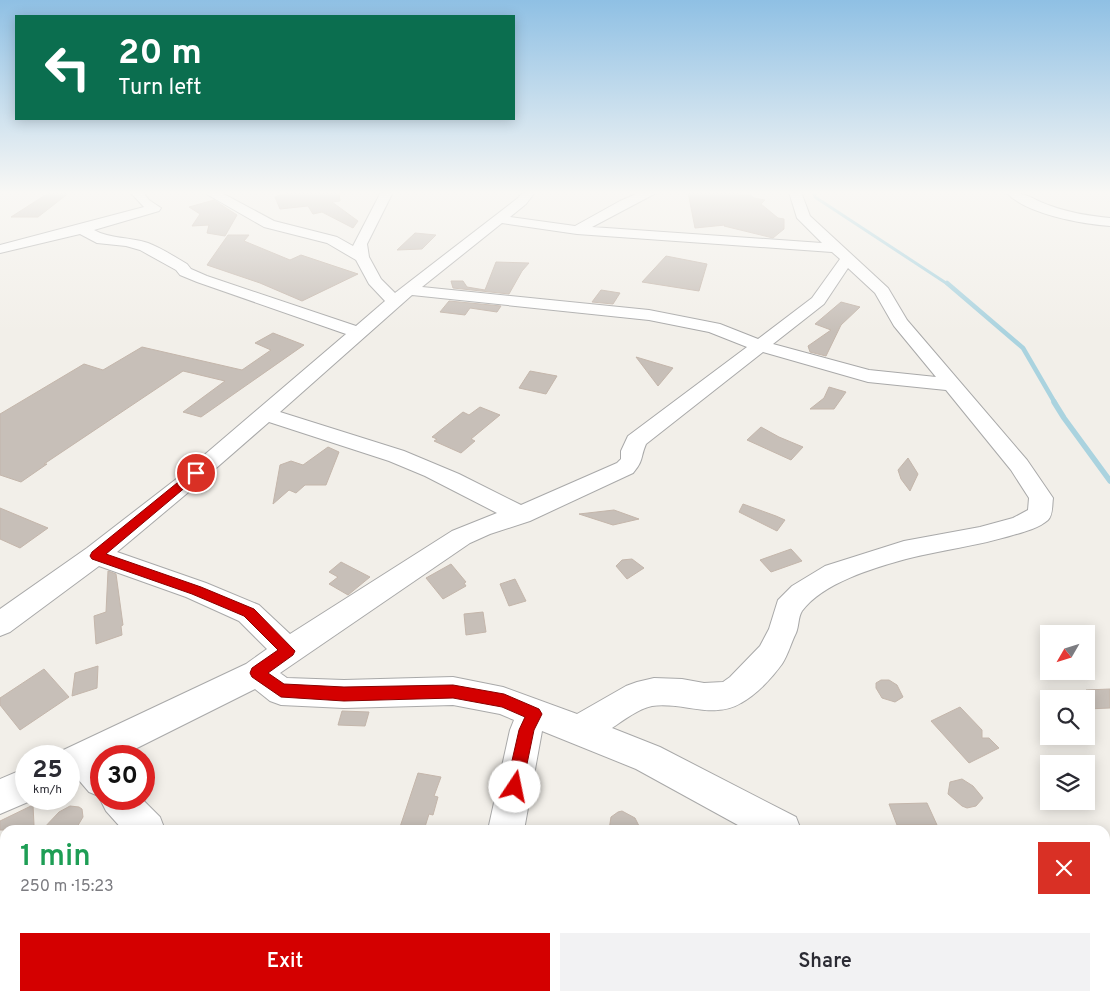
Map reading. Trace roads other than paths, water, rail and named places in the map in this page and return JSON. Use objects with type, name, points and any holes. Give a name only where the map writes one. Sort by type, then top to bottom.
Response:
[{"type":"street","points":[[0,249],[42,239]]},
{"type":"street","points":[[100,239],[128,242],[145,247],[182,267],[185,272],[202,279],[359,333]]},
{"type":"street","points":[[327,239],[362,257]]},
{"type":"street","points":[[363,239],[360,244],[362,257],[374,281],[402,296],[649,315],[714,328],[761,346],[868,376],[954,385]]},
{"type":"street","points":[[0,624],[96,556],[183,485],[402,296],[473,239]]},
{"type":"street","points":[[677,239],[841,253]]},
{"type":"street","points":[[579,730],[637,696],[654,692],[682,693],[704,697],[728,695],[741,687],[771,654],[783,629],[788,608],[802,594],[834,572],[904,550],[980,536],[1021,524],[1039,514],[1041,498],[1019,465],[900,322],[882,291],[826,239]]},
{"type":"street","points":[[84,768],[257,673],[461,537],[481,528],[521,515],[625,468],[632,460],[632,451],[636,441],[818,302],[841,253]]},
{"type":"street","points":[[265,413],[309,429],[379,449],[453,481],[521,515]]},
{"type":"street","points":[[96,556],[196,590],[249,612],[288,651]]},
{"type":"street","points":[[257,673],[281,691],[344,694],[453,691],[504,701],[648,758],[774,825]]},
{"type":"street","points":[[507,825],[526,730],[534,714]]},
{"type":"street","points":[[0,797],[15,790]]},
{"type":"street","points":[[128,810],[142,825]]},
{"type":"waterway","points":[[879,239],[949,285]]},
{"type":"waterway","points":[[947,283],[1023,348],[1055,403]]},
{"type":"waterway","points":[[1054,402],[1110,481]]}]
